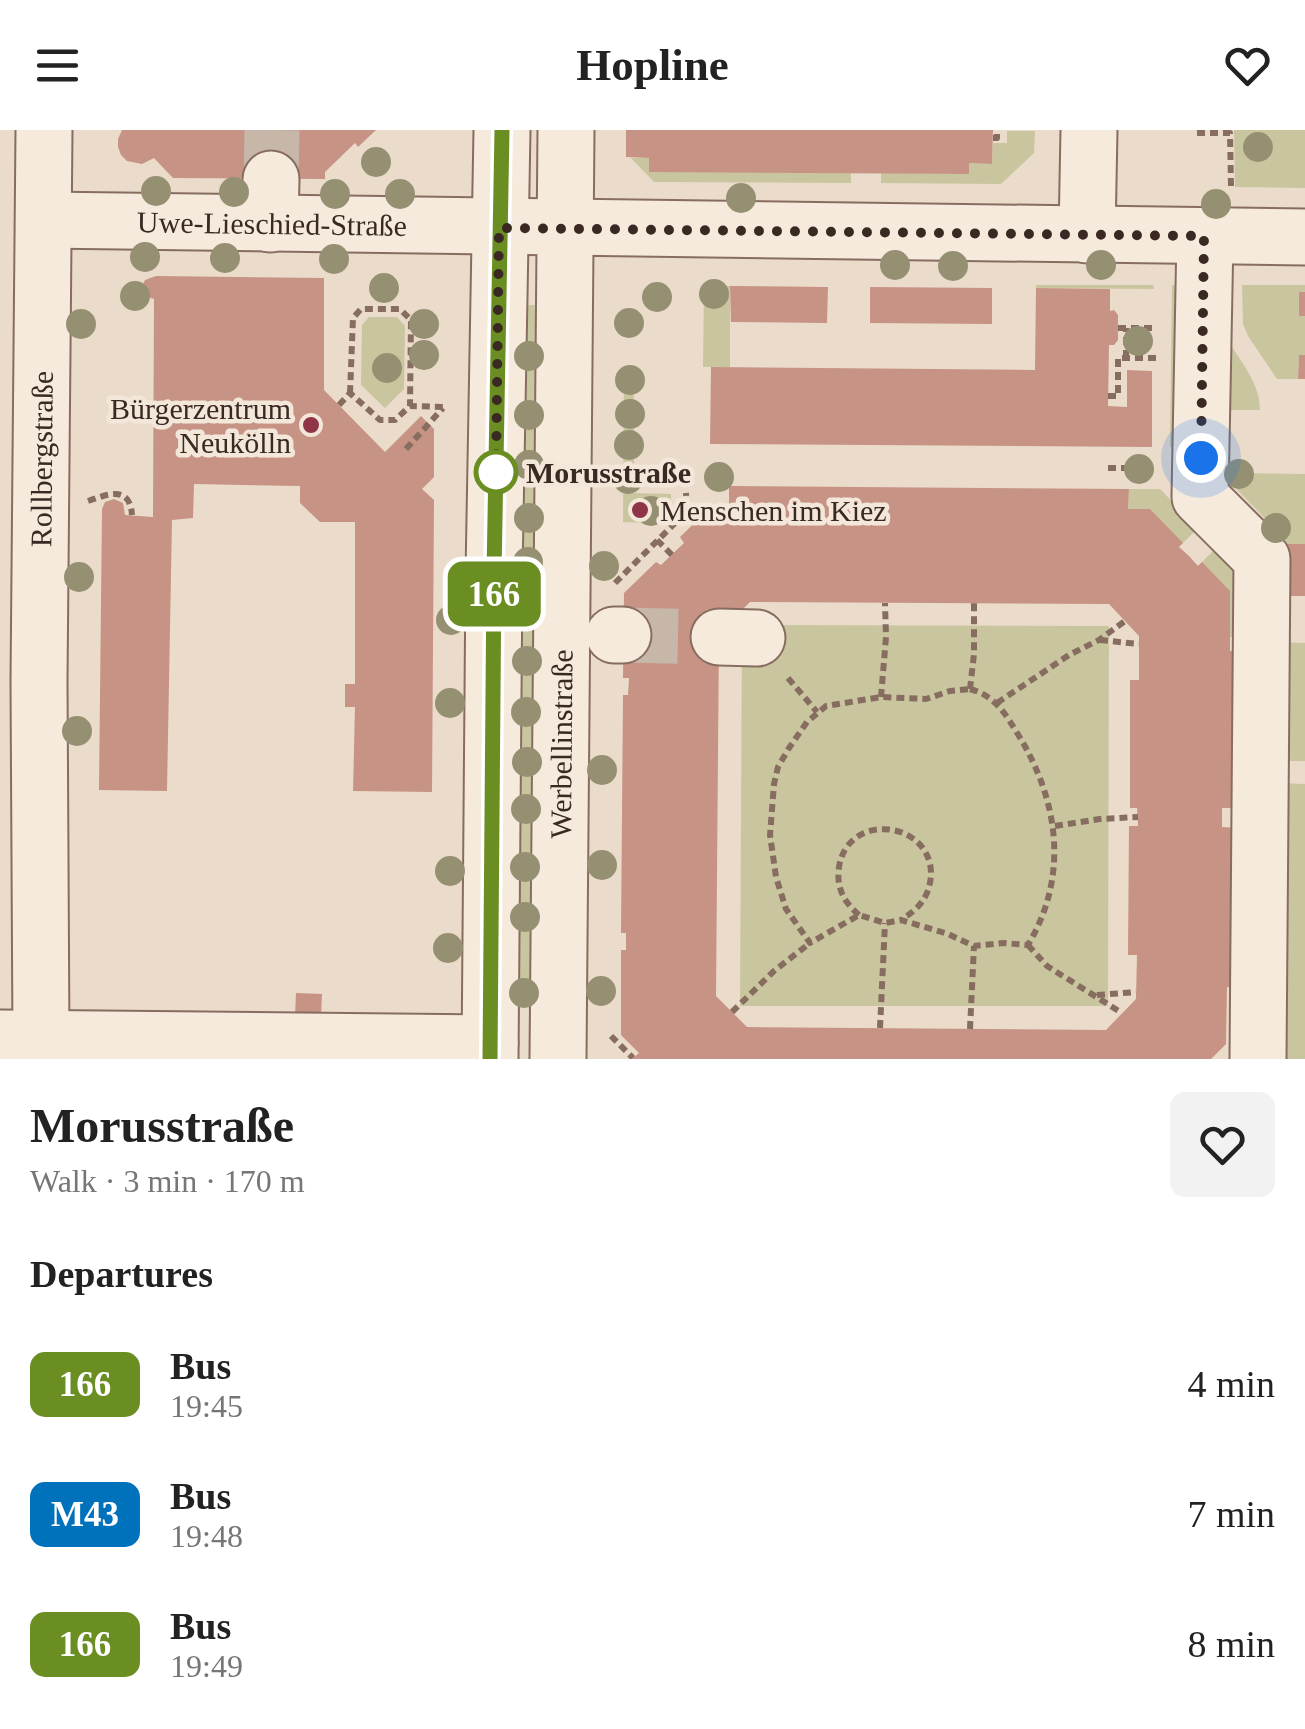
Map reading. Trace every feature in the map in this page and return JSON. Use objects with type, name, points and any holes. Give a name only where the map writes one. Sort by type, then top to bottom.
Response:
[{"type":"street","name":"Rollbergstraße","points":[[12,1044],[40,790],[20,681],[44,220],[44,130]]},
{"type":"street","points":[[490,1052],[502,130]]},
{"type":"street","name":"Werbellinstraße","points":[[558,1057],[566,130]]},
{"type":"street","points":[[1088,234],[1089,130]]},
{"type":"street","name":"Uwe-Lieschied-Straße","points":[[44,220],[271,201],[499,228],[564,228]]},
{"type":"street","points":[[564,228],[1305,237]]},
{"type":"street","points":[[1204,236],[1200,497],[1262,559],[1258,1059]]},
{"type":"street","points":[[12,1044],[490,1052],[558,1057]]},
{"type":"path","points":[[1197,133],[1230,133],[1230,182]]},
{"type":"path","points":[[339,406],[350,393],[352,318],[361,308],[400,309],[411,320],[410,406]]},
{"type":"path","points":[[1126,358],[1122,328],[1162,328]]},
{"type":"path","points":[[1108,396],[1118,396],[1118,358],[1162,358]]},
{"type":"path","points":[[350,393],[380,420],[395,420],[410,406],[444,407],[406,448]]},
{"type":"path","points":[[1108,468],[1156,468]]},
{"type":"path","points":[[617,618],[657,540],[686,510],[686,493]]},
{"type":"path","points":[[88,500],[107,494],[122,495],[129,501],[132,515]]},
{"type":"path","points":[[657,540],[672,555]]},
{"type":"path","points":[[881,697],[885,603]]},
{"type":"path","points":[[970,689],[974,604]]},
{"type":"path","points":[[997,703],[1124,621]]},
{"type":"path","points":[[1099,640],[1139,644]]},
{"type":"path","points":[[810,943],[786,909],[770,836],[778,767],[789,748],[816,712],[826,706],[881,697],[926,698],[950,690],[970,689],[989,695],[997,703],[1034,762],[1054,826],[1054,868],[1046,906],[1028,945]]},
{"type":"path","points":[[1054,826],[1138,817]]},
{"type":"path","points":[[884,828],[912,837],[929,857],[930,885],[924,900],[901,920],[885,923],[859,915],[842,896],[839,881],[843,854],[849,844],[871,830],[884,828]]},
{"type":"path","points":[[732,1012],[810,943],[859,915]]},
{"type":"path","points":[[901,920],[974,946],[1028,945],[1047,966],[1122,1013]]},
{"type":"path","points":[[880,1028],[885,923]]},
{"type":"path","points":[[970,1029],[974,946]]},
{"type":"path","points":[[1096,996],[1136,992]]},
{"type":"path","points":[[611,1036],[632,1058]]},
{"type":"shaded area","points":[[1234,130],[1305,130],[1305,188],[1235,187]]},
{"type":"shaded area","points":[[1007,131],[1035,131],[1034,153],[1001,184],[881,183],[881,173],[969,174],[969,163],[992,164],[993,143],[1007,143]]},
{"type":"shaded area","points":[[631,158],[649,158],[649,171],[851,173],[851,183],[654,182]]},
{"type":"shaded area","points":[[1153,285],[1154,289],[1036,288]]},
{"type":"shaded area","points":[[1172,285],[1188,286],[1185,447],[1170,447]]},
{"type":"shaded area","points":[[1242,285],[1305,285],[1305,292],[1299,292],[1299,315],[1305,316],[1305,355],[1299,356],[1298,379],[1277,379],[1248,336],[1243,324]]},
{"type":"shaded area","points":[[704,286],[730,286],[730,367],[703,367]]},
{"type":"shaded area","points":[[523,305],[537,305],[531,1006],[518,1005]]},
{"type":"shaded area","points":[[369,317],[397,317],[405,326],[404,389],[385,408],[361,385],[362,325]]},
{"type":"shaded area","points":[[1229,342],[1254,382],[1260,410],[1228,410],[1227,473],[1305,474],[1305,544],[1273,544],[1277,531],[1223,475]]},
{"type":"shaded area","points":[[624,367],[634,367],[634,493],[671,494],[671,502],[652,523],[623,522]]},
{"type":"shaded area","points":[[1129,489],[1160,489],[1198,528],[1183,543],[1128,509]]},
{"type":"shaded area","points":[[1217,547],[1242,573],[1242,637],[1223,637],[1224,592],[1198,566]]},
{"type":"shaded area","points":[[742,625],[1109,626],[1108,1006],[740,1006]]},
{"type":"shaded area","points":[[1281,642],[1305,643],[1305,761],[1281,761]]},
{"type":"shaded area","points":[[1280,783],[1305,784],[1305,1059],[1270,1059]]},
{"type":"building","points":[[122,130],[376,130],[358,147],[355,143],[325,172],[325,179],[173,178],[154,158],[142,164],[127,161],[118,147]]},
{"type":"building","points":[[626,130],[993,130],[992,164],[969,163],[969,174],[649,172],[649,158],[626,157]]},
{"type":"building","points":[[156,276],[324,278],[324,390],[385,452],[421,416],[434,429],[434,477],[422,489],[434,500],[432,792],[353,791],[355,707],[345,707],[345,684],[355,684],[355,522],[320,522],[300,503],[300,486],[194,484],[193,518],[172,520],[167,791],[99,790],[102,509],[105,502],[114,499],[123,503],[125,515],[153,517],[154,299],[144,296],[141,288],[145,280]]},
{"type":"building","points":[[730,286],[828,287],[827,323],[731,322]]},
{"type":"building","points":[[870,287],[992,288],[992,324],[870,323]]},
{"type":"building","points":[[1036,288],[1110,289],[1110,311],[1118,315],[1118,340],[1109,345],[1108,406],[1127,407],[1127,370],[1152,371],[1152,447],[710,444],[711,367],[1035,370]]},
{"type":"building","points":[[1299,292],[1305,292],[1305,316],[1299,316]]},
{"type":"building","points":[[1299,355],[1305,355],[1305,379],[1298,379]]},
{"type":"building","points":[[729,486],[1129,489],[1128,509],[1150,509],[1183,543],[1179,547],[1198,566],[1202,562],[1230,591],[1230,651],[1239,651],[1237,808],[1222,808],[1222,827],[1237,828],[1236,988],[1227,987],[1226,1044],[1211,1059],[632,1059],[639,1053],[621,1035],[621,950],[626,950],[626,933],[621,933],[623,695],[628,695],[629,678],[623,678],[624,593],[656,562],[661,565],[684,543],[680,537],[711,507],[729,507]],"holes":[[[750,602],[1109,604],[1139,636],[1139,680],[1130,680],[1130,808],[1137,808],[1138,826],[1129,826],[1128,955],[1137,955],[1136,999],[1106,1030],[747,1027],[716,996],[719,633]]]},
{"type":"building","points":[[1273,544],[1305,544],[1305,596],[1273,596]]},
{"type":"building","points":[[296,993],[322,994],[321,1017],[295,1017]]},
{"type":"tunnel","points":[[271,179],[272,130]]},
{"type":"tunnel","points":[[623,635],[719,637]]},
{"type":"bus line","name":"166","points":[[490,1059],[502,130]]},
{"type":"place","name":"Bürgerzentrum Neukölln","points":[[311,425]]},
{"type":"place","name":"Morusstraße","points":[[496,472]]},
{"type":"place","name":"Menschen im Kiez","points":[[640,510]]},
{"type":"route","points":[[496,472],[499,228],[1204,236],[1201,458]]}]
